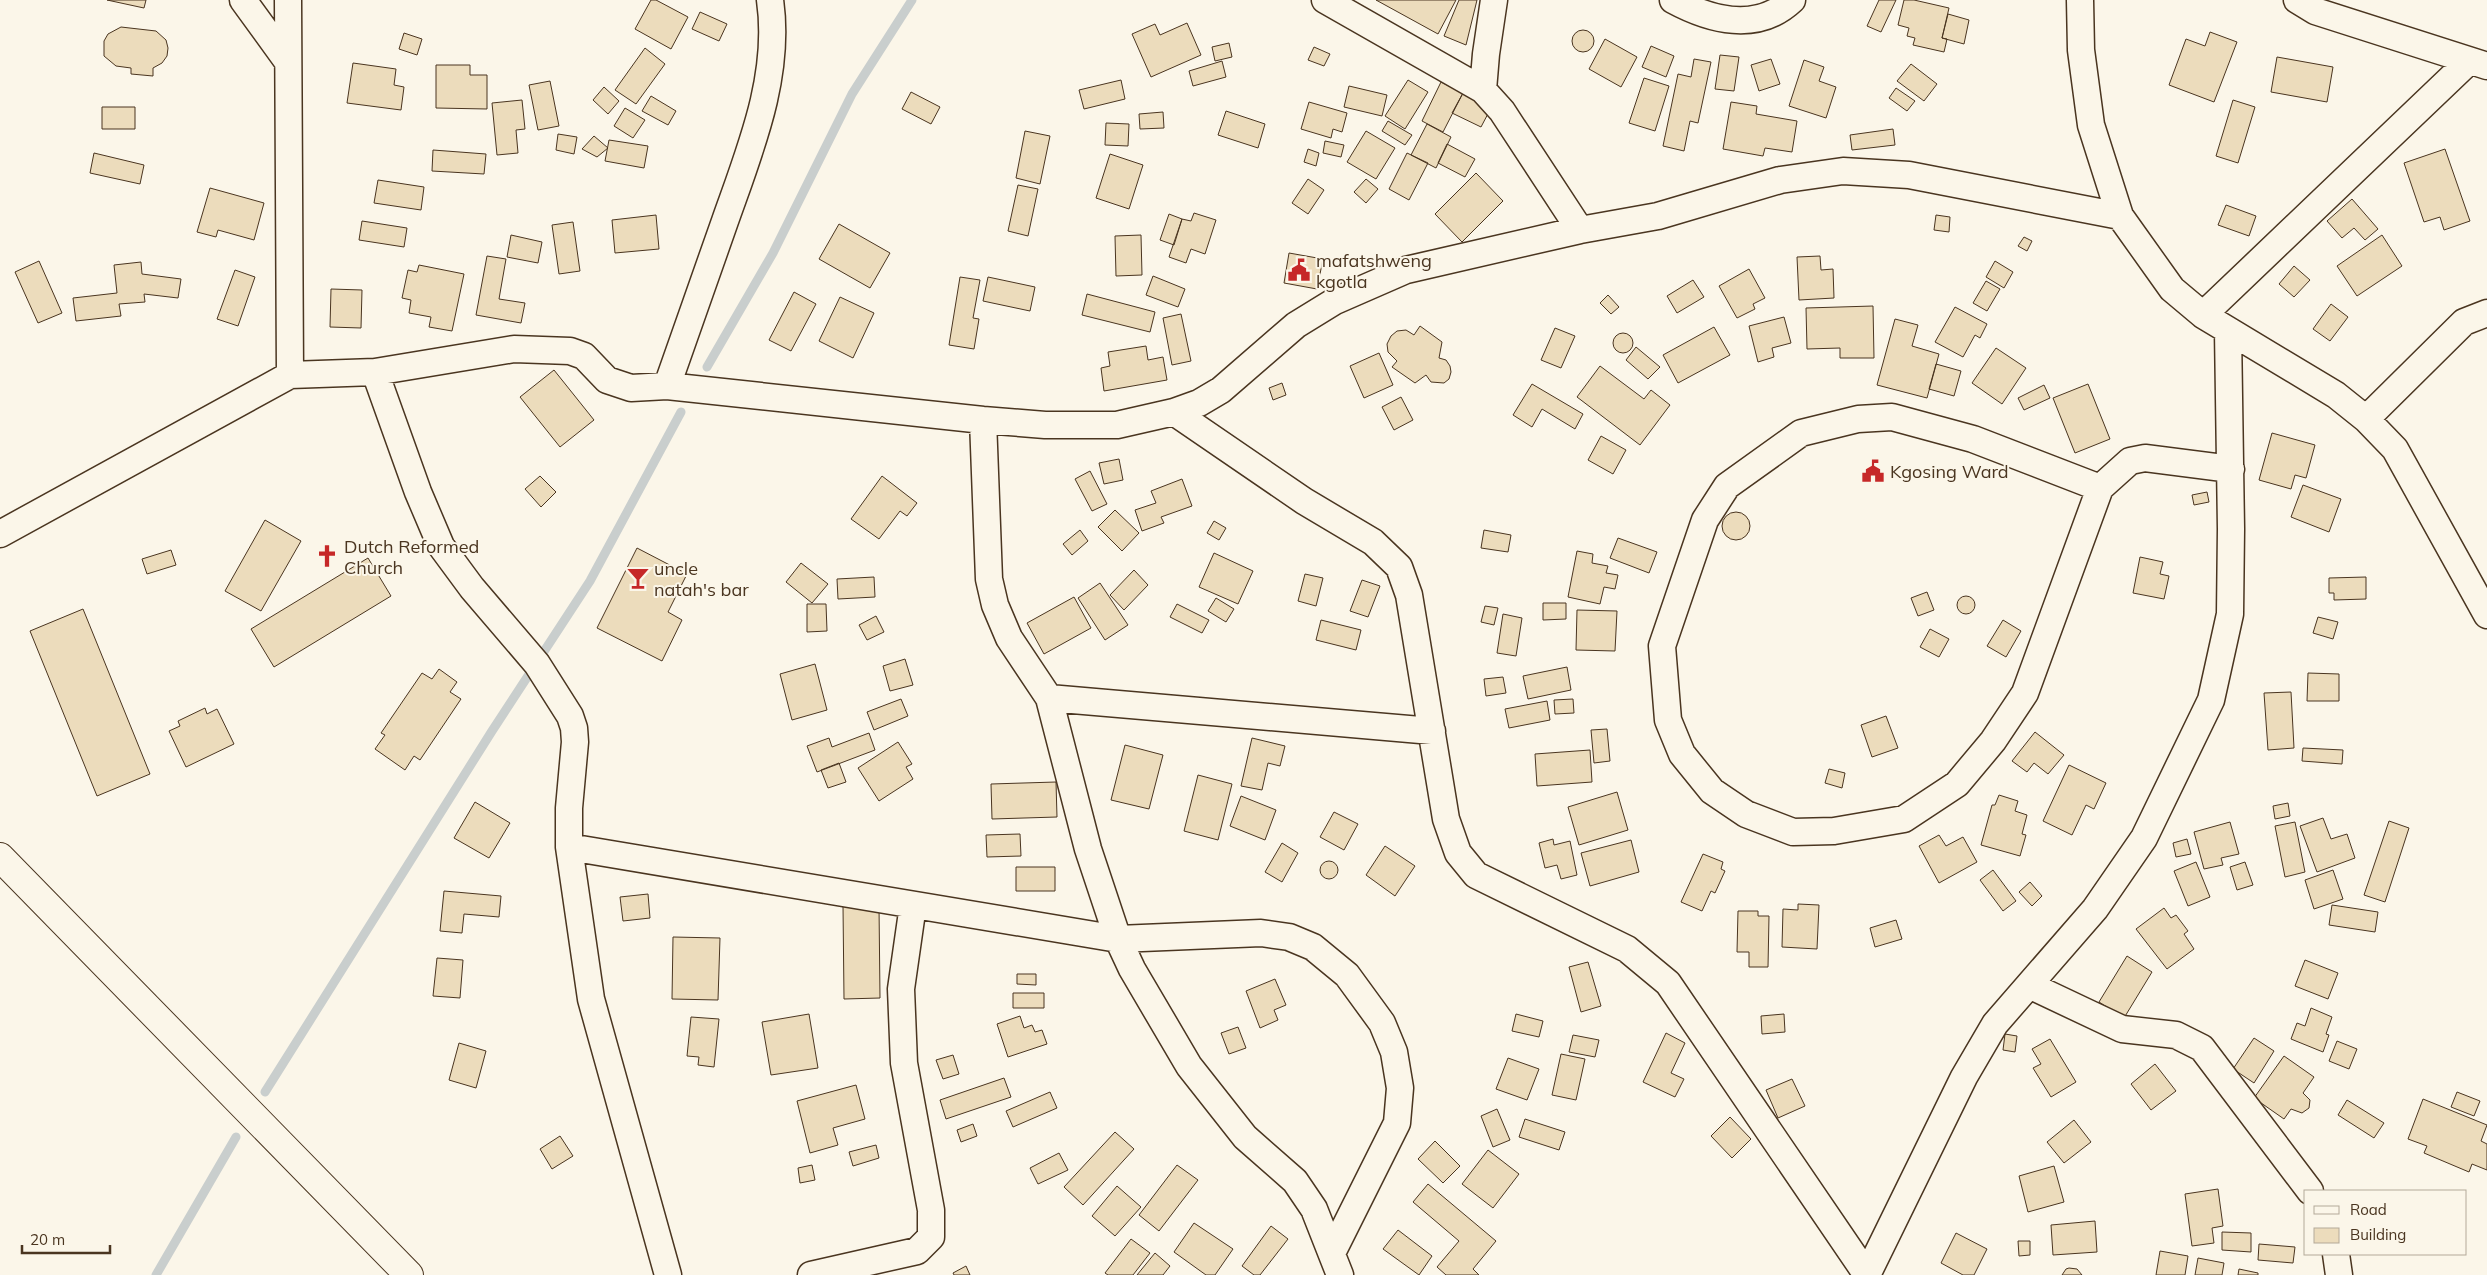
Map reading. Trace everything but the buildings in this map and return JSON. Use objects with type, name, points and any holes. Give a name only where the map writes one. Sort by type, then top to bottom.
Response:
[{"type":"street","points":[[243,0],[288,62]]},
{"type":"street","points":[[288,0],[290,375]]},
{"type":"street","points":[[667,386],[756,130],[768,79],[774,25],[770,0]]},
{"type":"street","points":[[1325,0],[1483,90],[1502,111],[1580,230]]},
{"type":"street","points":[[1483,90],[1494,0]]},
{"type":"street","points":[[1673,0],[1698,14],[1721,19],[1740,20],[1765,16],[1782,9],[1792,0]]},
{"type":"street","points":[[2080,0],[2081,50],[2091,125],[2120,216],[2172,289],[2202,315],[2336,395],[2366,419],[2395,449],[2487,615]]},
{"type":"street","points":[[2202,315],[2478,64],[2316,11],[2297,0]]},
{"type":"street","points":[[0,534],[290,375],[376,372],[514,349],[570,351],[584,356],[608,380],[632,388],[667,386],[1045,425],[1117,425],[1174,412],[1198,403],[1220,390],[1296,324],[1335,301],[1406,270],[1580,230],[1658,216],[1780,180],[1843,172],[1909,175],[2120,216]]},
{"type":"street","points":[[2366,419],[2464,322],[2487,313]]},
{"type":"street","points":[[1174,412],[1304,501],[1373,542],[1399,567],[1409,595],[1446,819],[1458,853],[1476,875],[1627,949],[1668,983],[1867,1275],[1964,1077],[1995,1024],[2095,909],[2144,838],[2211,700],[2230,614],[2228,331]]},
{"type":"street","points":[[376,372],[418,492],[440,546],[472,588],[537,664],[570,716],[574,728],[575,742],[569,808],[569,847],[591,999],[668,1275]]},
{"type":"street","points":[[2100,488],[1973,439],[1892,417],[1858,419],[1801,433],[1727,486],[1705,520],[1662,646],[1668,720],[1682,754],[1712,791],[1746,814],[1793,832],[1834,831],[1904,819],[1958,784],[1993,740],[2024,693],[2100,488],[2130,461],[2145,458],[2230,468]]},
{"type":"street","points":[[983,420],[989,579],[995,605],[1009,638],[1049,698],[1088,849],[1118,939],[1132,969],[1189,1066],[1245,1137],[1295,1181],[1314,1209],[1336,1264]]},
{"type":"street","points":[[1049,698],[1432,731]]},
{"type":"street","points":[[569,847],[1118,939],[1261,933],[1289,937],[1313,947],[1347,975],[1382,1023],[1394,1052],[1400,1088],[1397,1123],[1336,1264]]},
{"type":"street","points":[[0,856],[30,890],[409,1275]]},
{"type":"street","points":[[811,1275],[917,1251],[931,1237],[931,1210],[904,1063],[901,988],[913,905]]},
{"type":"street","points":[[2029,985],[2122,1029],[2176,1035],[2202,1048],[2309,1190]]},
{"type":"street","points":[[2336,1255],[2339,1275]]},
{"type":"waterway","points":[[707,367],[773,253],[852,94],[912,0]]},
{"type":"waterway","points":[[265,1092],[492,731],[590,581],[681,412]]},
{"type":"waterway","points":[[156,1275],[236,1137]]},
{"type":"place","name":"mafatshweng kgotla","points":[[1299,270]]},
{"type":"place","name":"Kgosing Ward","points":[[1873,471]]},
{"type":"place","name":"Dutch Reformed Church","points":[[327,556]]},
{"type":"place","name":"uncle natah's bar","points":[[638,578]]}]
